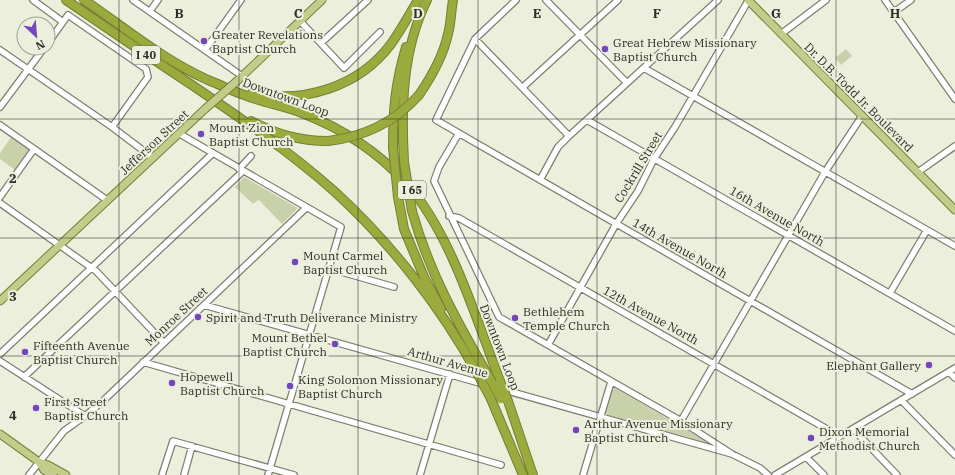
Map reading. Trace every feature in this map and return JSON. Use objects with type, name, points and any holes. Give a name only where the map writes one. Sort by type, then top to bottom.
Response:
[{"type":"highway","name":"I 40","points":[[66,0],[227,108],[270,130],[291,138],[311,141],[328,141],[360,134],[378,127],[394,118],[418,95],[433,74],[442,54],[448,34],[453,0]]},
{"type":"highway","name":"Downtown Loop","points":[[84,0],[164,55],[193,72],[246,96],[302,113],[328,124],[361,144],[377,156],[406,183],[432,219],[452,257],[500,381],[505,400],[533,475]]},
{"type":"highway","points":[[419,0],[398,77],[393,109],[393,148],[398,197],[404,229],[424,277],[456,338]]},
{"type":"highway","points":[[230,89],[256,94],[290,96],[327,90],[343,84],[371,65],[382,54],[391,44],[419,0]]},
{"type":"highway","points":[[427,0],[410,49],[402,94],[404,162],[412,211],[420,240],[432,272],[489,377],[505,400]]},
{"type":"highway","points":[[227,108],[304,165],[347,203],[394,254],[456,338],[478,373],[491,398],[523,475]]},
{"type":"main road","name":"Jefferson Street","points":[[0,301],[322,0]]},
{"type":"main road","name":"Dr. D.B. Todd Jr. Boulevard","points":[[748,0],[955,210]]},
{"type":"main road","points":[[0,434],[39,462],[48,465],[66,475]]},
{"type":"main road","points":[[39,462],[44,470],[53,475]]},
{"type":"street","points":[[33,0],[63,22]]},
{"type":"street","points":[[133,0],[205,50],[239,79]]},
{"type":"street","points":[[150,11],[158,0]]},
{"type":"street","points":[[205,50],[241,0]]},
{"type":"street","points":[[321,43],[368,0]]},
{"type":"street","points":[[516,0],[475,39],[569,136]]},
{"type":"street","points":[[546,0],[627,83]]},
{"type":"street","points":[[523,88],[618,0]]},
{"type":"street","points":[[540,180],[558,147],[718,0]]},
{"type":"street","name":"Cockrill Street","points":[[548,345],[616,224],[638,191],[654,159],[748,0]]},
{"type":"street","points":[[781,34],[826,0]]},
{"type":"street","points":[[885,0],[955,99]]},
{"type":"street","points":[[894,12],[911,0]]},
{"type":"street","points":[[56,32],[68,15],[146,69],[148,77],[112,127]]},
{"type":"street","points":[[300,21],[344,68],[380,32]]},
{"type":"street","name":"14th Avenue North","points":[[475,39],[436,120],[912,394]]},
{"type":"street","points":[[0,50],[112,127],[153,158]]},
{"type":"street","points":[[0,107],[38,56]]},
{"type":"street","points":[[644,68],[955,246]]},
{"type":"street","points":[[681,422],[749,301],[825,172],[862,116]]},
{"type":"street","name":"16th Avenue North","points":[[587,120],[955,331]]},
{"type":"street","points":[[0,126],[107,200]]},
{"type":"street","points":[[459,133],[439,167],[434,181],[496,312],[504,321],[681,422],[732,454],[760,468],[768,475]]},
{"type":"street","points":[[180,134],[212,154],[341,227],[268,475]]},
{"type":"street","points":[[918,172],[955,146]]},
{"type":"street","points":[[0,197],[34,149]]},
{"type":"street","points":[[0,354],[212,154]]},
{"type":"street","points":[[24,377],[116,291],[240,170],[250,156]]},
{"type":"street","points":[[0,203],[92,268],[116,291],[164,343]]},
{"type":"street","name":"Monroe Street","points":[[29,475],[64,432],[85,416],[164,343],[306,208]]},
{"type":"street","name":"12th Avenue North","points":[[450,216],[459,218],[839,436]]},
{"type":"street","points":[[890,293],[927,230]]},
{"type":"street","points":[[328,268],[394,287]]},
{"type":"street","name":"Arthur Avenue","points":[[204,305],[732,454]]},
{"type":"street","points":[[0,362],[85,416]]},
{"type":"street","points":[[143,362],[289,403],[365,427],[501,464]]},
{"type":"street","points":[[775,475],[955,368]]},
{"type":"street","points":[[949,372],[955,378]]},
{"type":"street","points":[[420,475],[450,374]]},
{"type":"street","points":[[583,475],[611,382]]},
{"type":"street","points":[[901,400],[955,455]]},
{"type":"street","points":[[852,429],[897,475]]},
{"type":"street","points":[[702,445],[704,436]]},
{"type":"street","points":[[162,475],[173,441],[294,475]]},
{"type":"street","points":[[184,475],[192,446]]},
{"type":"street","points":[[806,457],[824,475]]},
{"type":"green space","points":[[846,49],[852,56],[841,65],[835,58]]},
{"type":"green space","points":[[12,136],[30,150],[15,170],[0,159],[0,153]]},
{"type":"green space","points":[[244,177],[298,208],[282,224],[259,200],[253,204],[235,187]]},
{"type":"green space","points":[[613,387],[720,449],[604,414]]},
{"type":"place","name":"Greater Revelations Baptist Church","points":[[204,41]]},
{"type":"place","name":"Great Hebrew Missionary Baptist Church","points":[[605,49]]},
{"type":"place","name":"Mount Zion Baptist Church","points":[[201,134]]},
{"type":"place","name":"Mount Carmel Baptist Church","points":[[295,262]]},
{"type":"place","name":"Spirit and Truth Deliverance Ministry","points":[[198,317]]},
{"type":"place","name":"Bethlehem Temple Church","points":[[515,318]]},
{"type":"place","name":"Mount Bethel Baptist Church","points":[[335,344]]},
{"type":"place","name":"Fifteenth Avenue Baptist Church","points":[[25,352]]},
{"type":"place","name":"Elephant Gallery","points":[[929,365]]},
{"type":"place","name":"Hopewell Baptist Church","points":[[172,383]]},
{"type":"place","name":"King Solomon Missionary Baptist Church","points":[[290,386]]},
{"type":"place","name":"First Street Baptist Church","points":[[36,408]]},
{"type":"place","name":"Arthur Avenue Missionary Baptist Church","points":[[576,430]]},
{"type":"place","name":"Dixon Memorial Methodist Church","points":[[811,438]]}]
